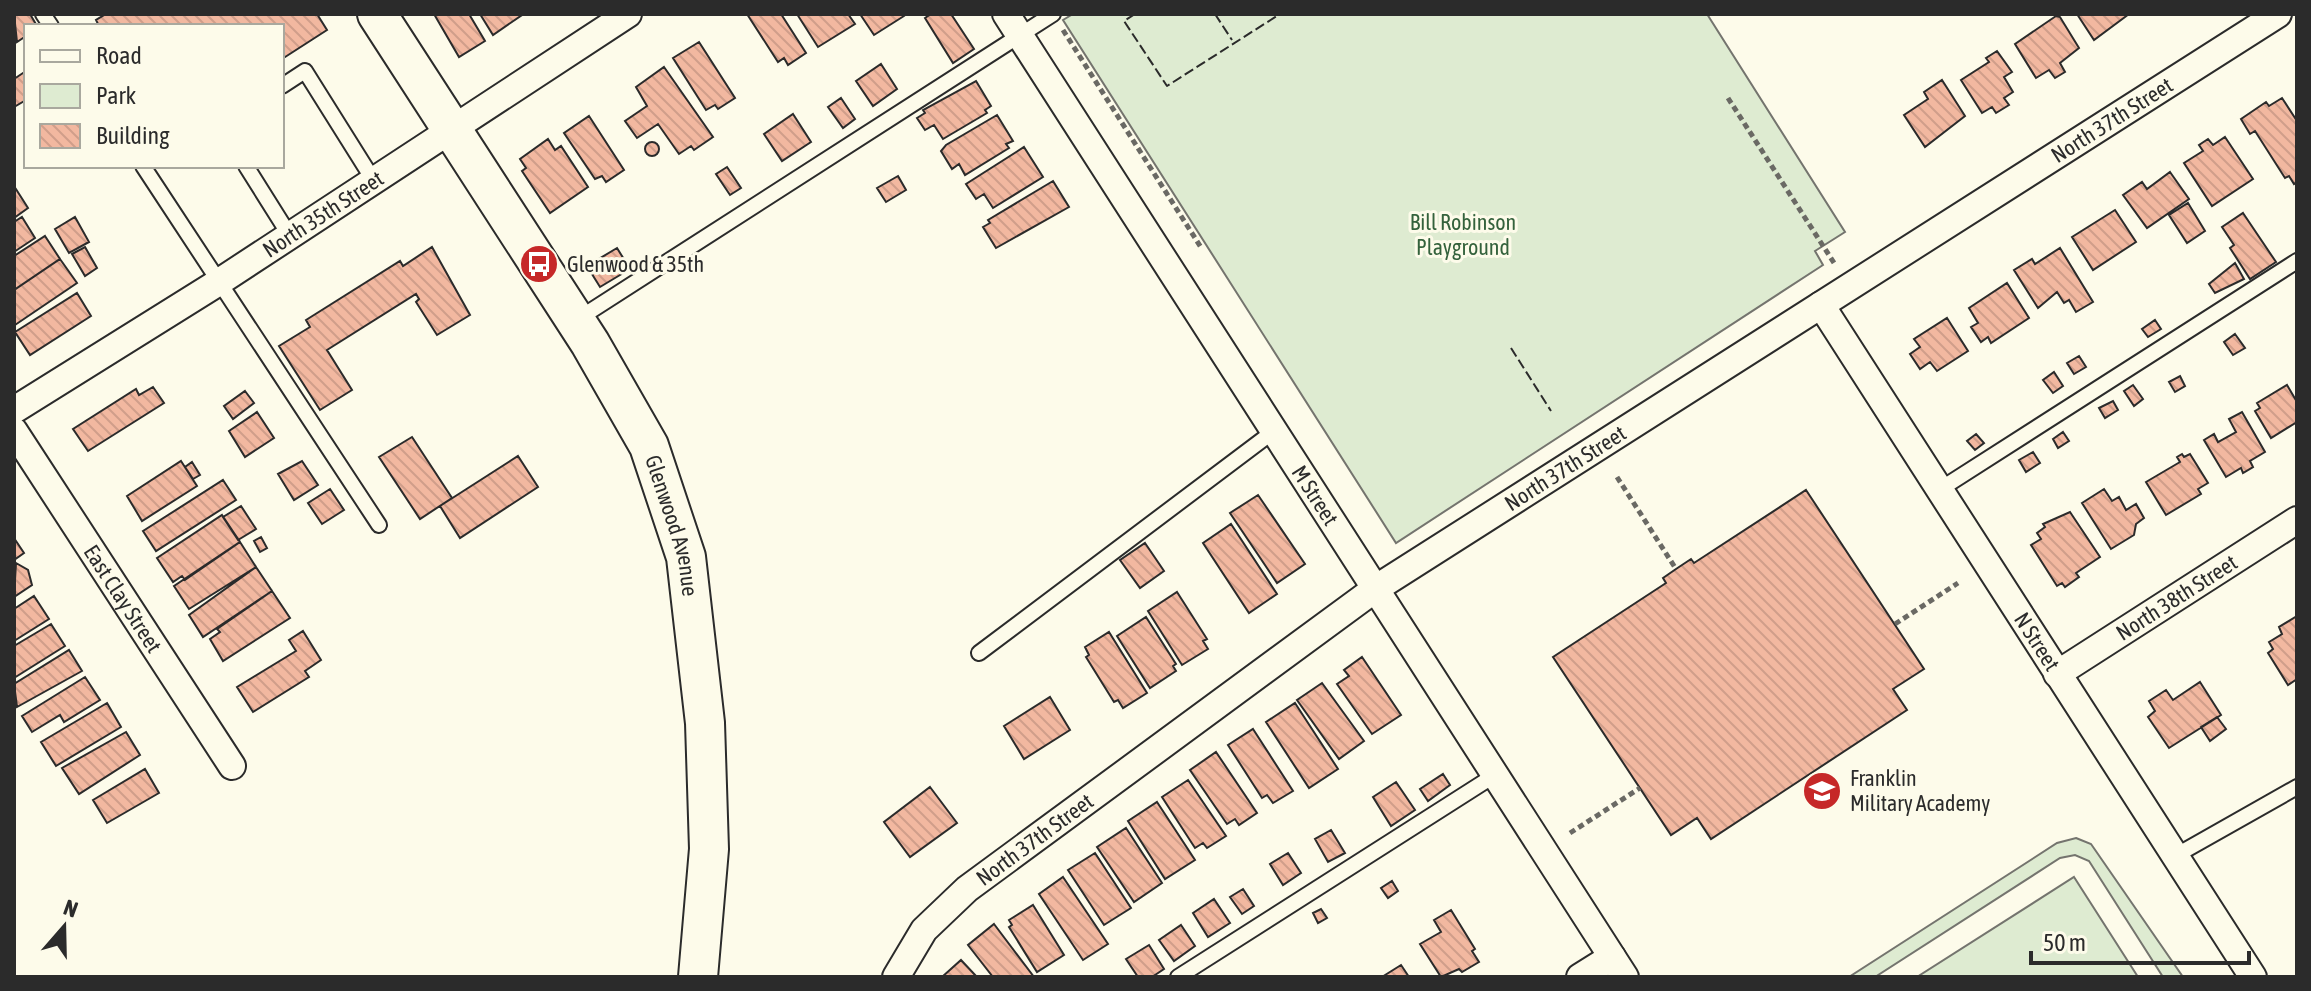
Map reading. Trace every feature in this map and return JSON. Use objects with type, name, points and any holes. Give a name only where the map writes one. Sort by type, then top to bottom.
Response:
[{"type":"street","name":"Glenwood Avenue","points":[[377,14],[575,321],[649,446],[686,557],[705,723],[708,833],[698,977]]},
{"type":"street","name":"North 35th Street","points":[[14,410],[219,282],[628,14]]},
{"type":"street","name":"North 37th Street","points":[[896,977],[924,930],[967,889],[1375,589],[2277,14]]},
{"type":"street","name":"M Street","points":[[1013,25],[1618,967]]},
{"type":"street","name":"N Street","points":[[1821,305],[2253,977]]},
{"type":"street","name":"East Clay Street","points":[[14,431],[232,766]]},
{"type":"street","name":"North 38th Street","points":[[2057,674],[2297,520]]},
{"type":"street","points":[[1580,977],[1618,967]]},
{"type":"lane","points":[[575,321],[1013,25],[1056,18]]},
{"type":"lane","points":[[284,85],[305,71],[374,181]]},
{"type":"lane","points":[[144,168],[379,525]]},
{"type":"lane","points":[[247,168],[290,236]]},
{"type":"lane","points":[[1939,490],[2297,261]]},
{"type":"lane","points":[[979,653],[1274,431]]},
{"type":"lane","points":[[1178,977],[1495,775]]},
{"type":"lane","points":[[2175,856],[2297,787]]},
{"type":"path","points":[[1056,18],[1202,249]]},
{"type":"path","points":[[1728,98],[1836,267]]},
{"type":"path","points":[[1617,477],[1676,569]]},
{"type":"path","points":[[1895,624],[1958,583]]},
{"type":"path","points":[[1570,833],[1640,788]]},
{"type":"green space","name":"Bill Robinson Playground","points":[[1073,14],[1707,14],[1845,232],[1815,251],[1823,265],[1396,543],[1063,20]]},
{"type":"green space","points":[[2076,838],[2091,844],[2183,977],[2163,977],[2089,861],[2075,855],[2060,858],[1875,977],[1849,977],[2057,843]]},
{"type":"green space","points":[[2074,877],[2138,977],[1917,977]]},
{"type":"building","points":[[14,14],[30,14],[36,24],[24,24],[24,37],[17,42]]},
{"type":"building","points":[[106,14],[317,14],[327,30],[284,58],[284,24],[98,24],[96,20]]},
{"type":"building","points":[[434,14],[469,14],[485,41],[459,57]]},
{"type":"building","points":[[480,14],[521,14],[522,15],[493,35]]},
{"type":"building","points":[[747,14],[781,14],[806,53],[788,65],[784,58],[778,62]]},
{"type":"building","points":[[797,14],[848,14],[855,24],[818,47]]},
{"type":"building","points":[[860,14],[903,14],[904,16],[874,35]]},
{"type":"building","points":[[931,14],[951,14],[974,49],[953,63],[925,18]]},
{"type":"building","points":[[2077,14],[2129,14],[2094,40]]},
{"type":"building","points":[[2056,16],[2060,17],[2079,48],[2060,63],[2065,72],[2055,78],[2049,70],[2036,78],[2015,44]]},
{"type":"building","points":[[699,42],[735,98],[718,109],[715,105],[706,110],[673,58]]},
{"type":"building","points":[[1997,51],[2012,72],[2004,77],[2013,92],[2004,98],[2009,105],[1996,113],[1992,107],[1982,113],[1961,80],[1989,62],[1986,58]]},
{"type":"building","points":[[881,64],[897,89],[873,106],[856,81]]},
{"type":"building","points":[[664,67],[713,137],[694,150],[691,146],[679,154],[658,124],[637,138],[625,121],[647,106],[636,87]]},
{"type":"building","points":[[24,72],[24,101],[14,107],[14,79]]},
{"type":"building","points":[[1942,80],[1965,116],[1925,147],[1904,115],[1928,99],[1924,92]]},
{"type":"building","points":[[976,81],[991,106],[985,110],[987,113],[943,139],[934,125],[925,130],[917,118],[925,113],[923,110]]},
{"type":"building","points":[[841,98],[855,119],[843,128],[828,107]]},
{"type":"building","points":[[2282,98],[2297,121],[2297,182],[2294,184],[2289,176],[2285,178],[2255,131],[2250,134],[2241,119],[2266,102],[2269,106]]},
{"type":"building","points":[[793,114],[811,142],[782,161],[764,134]]},
{"type":"building","points":[[997,115],[1013,141],[1006,144],[1009,148],[965,175],[959,164],[952,169],[941,151],[946,145]]},
{"type":"building","points":[[589,116],[624,170],[606,182],[602,176],[595,179],[564,133]]},
{"type":"building","points":[[2225,137],[2253,179],[2212,206],[2184,163],[2203,151],[2199,145],[2208,139],[2213,145]]},
{"type":"building","points":[[548,139],[555,150],[561,146],[588,187],[550,213],[522,171],[526,168],[520,159]]},
{"type":"building","points":[[652,142],[659,149],[652,156],[645,149]]},
{"type":"building","points":[[1024,147],[1043,177],[993,208],[984,194],[976,199],[966,184]]},
{"type":"building","points":[[727,167],[741,188],[730,195],[716,174]]},
{"type":"building","points":[[2170,172],[2189,199],[2147,228],[2123,195],[2142,182],[2147,189]]},
{"type":"building","points":[[898,176],[906,190],[886,202],[877,188]]},
{"type":"building","points":[[1053,181],[1069,207],[996,248],[983,227],[990,223],[988,220]]},
{"type":"building","points":[[14,186],[28,208],[14,218]]},
{"type":"building","points":[[2188,203],[2205,231],[2187,243],[2169,215]]},
{"type":"building","points":[[2115,210],[2136,242],[2093,270],[2072,237]]},
{"type":"building","points":[[2243,213],[2276,262],[2250,279],[2230,248],[2234,245],[2222,227]]},
{"type":"building","points":[[22,217],[35,238],[14,252],[14,222]]},
{"type":"building","points":[[75,217],[89,242],[69,253],[55,229]]},
{"type":"building","points":[[45,236],[60,259],[14,290],[14,256]]},
{"type":"building","points":[[85,247],[97,268],[85,276],[72,254]]},
{"type":"building","points":[[432,247],[470,315],[437,335],[416,302],[419,299],[416,294],[327,350],[352,390],[320,410],[279,346],[310,327],[306,320],[400,261],[403,266]]},
{"type":"building","points":[[617,248],[630,269],[600,287],[587,266]]},
{"type":"building","points":[[2060,248],[2093,302],[2076,312],[2069,300],[2064,303],[2057,292],[2038,308],[2014,270],[2032,259],[2035,264]]},
{"type":"building","points":[[60,259],[77,283],[15,325],[14,290]]},
{"type":"building","points":[[2235,263],[2244,279],[2215,293],[2209,284]]},
{"type":"building","points":[[2007,283],[2029,318],[1991,343],[1988,337],[1981,342],[1971,327],[1978,323],[1969,308]]},
{"type":"building","points":[[77,293],[91,316],[30,355],[15,332]]},
{"type":"building","points":[[1947,318],[1968,351],[1937,371],[1930,362],[1920,369],[1910,354],[1920,347],[1914,339]]},
{"type":"building","points":[[2155,320],[2161,329],[2148,337],[2142,329]]},
{"type":"building","points":[[2235,334],[2245,348],[2233,355],[2224,342]]},
{"type":"building","points":[[2079,356],[2086,367],[2074,374],[2067,363]]},
{"type":"building","points":[[2054,372],[2063,386],[2053,393],[2043,380]]},
{"type":"building","points":[[2180,376],[2185,386],[2175,392],[2169,382]]},
{"type":"building","points":[[2133,385],[2143,399],[2134,406],[2124,391]]},
{"type":"building","points":[[2287,385],[2297,402],[2297,422],[2271,438],[2255,411],[2260,408],[2257,403]]},
{"type":"building","points":[[153,387],[164,403],[88,451],[73,429],[136,389],[139,395]]},
{"type":"building","points":[[245,391],[254,403],[233,419],[224,406]]},
{"type":"building","points":[[2113,401],[2118,410],[2105,418],[2099,408]]},
{"type":"building","points":[[257,412],[274,438],[245,457],[229,431]]},
{"type":"building","points":[[2242,412],[2265,452],[2250,461],[2253,467],[2243,473],[2241,468],[2226,477],[2204,440],[2214,434],[2218,442],[2236,432],[2229,419]]},
{"type":"building","points":[[2063,432],[2069,441],[2058,448],[2053,439]]},
{"type":"building","points":[[1976,434],[1984,443],[1975,450],[1967,441]]},
{"type":"building","points":[[412,437],[452,498],[420,519],[379,457]]},
{"type":"building","points":[[2033,452],[2040,463],[2026,472],[2019,460]]},
{"type":"building","points":[[2182,454],[2184,457],[2190,454],[2208,483],[2198,489],[2201,494],[2166,515],[2146,482],[2180,462],[2177,457]]},
{"type":"building","points":[[518,456],[538,487],[460,538],[440,506]]},
{"type":"building","points":[[181,461],[197,486],[142,521],[127,496]]},
{"type":"building","points":[[302,461],[318,485],[294,500],[278,474]]},
{"type":"building","points":[[192,462],[200,475],[193,479],[185,467]]},
{"type":"building","points":[[223,480],[236,500],[156,551],[143,531]]},
{"type":"building","points":[[330,489],[344,510],[322,524],[308,503]]},
{"type":"building","points":[[2104,489],[2112,501],[2119,497],[2126,510],[2136,504],[2144,518],[2136,524],[2134,535],[2111,549],[2082,503]]},
{"type":"building","name":"Franklin Military Academy","points":[[1806,490],[1924,669],[1893,689],[1907,710],[1711,839],[1697,818],[1671,835],[1553,657],[1666,583],[1663,578],[1691,559],[1694,563]]},
{"type":"building","points":[[1258,495],[1305,564],[1277,583],[1230,513]]},
{"type":"building","points":[[241,506],[256,529],[238,540],[223,517]]},
{"type":"building","points":[[2070,512],[2100,557],[2076,573],[2079,577],[2065,587],[2062,583],[2057,586],[2031,545],[2041,539],[2037,533],[2045,527],[2043,524]]},
{"type":"building","points":[[222,515],[240,542],[185,580],[182,576],[173,582],[157,558]]},
{"type":"building","points":[[1231,524],[1277,594],[1249,613],[1203,543]]},
{"type":"building","points":[[261,537],[267,548],[260,552],[254,541]]},
{"type":"building","points":[[14,538],[24,553],[14,560]]},
{"type":"building","points":[[240,542],[256,567],[189,609],[174,586]]},
{"type":"building","points":[[1145,543],[1164,571],[1140,588],[1120,560]]},
{"type":"building","points":[[16,563],[28,570],[32,585],[14,597]]},
{"type":"building","points":[[256,567],[272,591],[203,637],[189,615]]},
{"type":"building","points":[[272,591],[290,618],[223,661],[210,639],[220,632],[217,629]]},
{"type":"building","points":[[1177,592],[1207,639],[1203,641],[1208,649],[1182,665],[1148,611]]},
{"type":"building","points":[[34,596],[49,619],[14,641],[14,609]]},
{"type":"building","points":[[2297,616],[2297,679],[2288,685],[2268,653],[2273,649],[2269,642],[2282,634],[2279,627]]},
{"type":"building","points":[[1146,617],[1176,664],[1173,666],[1176,671],[1150,688],[1117,636]]},
{"type":"building","points":[[51,624],[65,646],[14,678],[14,646]]},
{"type":"building","points":[[303,631],[321,660],[305,671],[309,677],[253,712],[237,687],[296,651],[289,640]]},
{"type":"building","points":[[1109,632],[1147,693],[1123,708],[1118,700],[1114,702],[1086,657],[1089,655],[1085,647]]},
{"type":"building","points":[[69,650],[82,671],[17,707],[14,684]]},
{"type":"building","points":[[1362,657],[1401,715],[1372,734],[1337,684],[1349,676],[1344,670]]},
{"type":"building","points":[[85,677],[100,700],[64,722],[60,715],[32,732],[22,716]]},
{"type":"building","points":[[2200,682],[2221,715],[2169,748],[2148,717],[2155,711],[2149,701],[2166,690],[2173,700]]},
{"type":"building","points":[[1322,683],[1364,741],[1339,759],[1297,700]]},
{"type":"building","points":[[1050,697],[1070,730],[1024,759],[1004,726]]},
{"type":"building","points":[[107,703],[121,727],[56,766],[41,742]]},
{"type":"building","points":[[1295,703],[1338,769],[1309,788],[1266,722]]},
{"type":"building","points":[[2217,717],[2226,729],[2210,741],[2201,727]]},
{"type":"building","points":[[1253,729],[1293,791],[1273,803],[1267,795],[1262,798],[1228,745]]},
{"type":"building","points":[[126,732],[140,755],[79,794],[62,768]]},
{"type":"building","points":[[1216,752],[1257,813],[1239,825],[1235,819],[1227,824],[1190,770]]},
{"type":"building","points":[[145,769],[159,793],[107,823],[93,800]]},
{"type":"building","points":[[1443,774],[1450,785],[1428,801],[1420,789]]},
{"type":"building","points":[[1188,780],[1226,836],[1207,848],[1203,843],[1195,848],[1162,797]]},
{"type":"building","points":[[1396,782],[1415,810],[1391,826],[1373,797]]},
{"type":"building","points":[[930,787],[957,823],[910,857],[884,822]]},
{"type":"building","points":[[1157,802],[1195,860],[1165,879],[1128,821]]},
{"type":"building","points":[[1126,828],[1162,883],[1134,902],[1097,847]]},
{"type":"building","points":[[1331,830],[1345,853],[1328,862],[1315,839]]},
{"type":"building","points":[[1095,853],[1131,908],[1104,925],[1068,870]]},
{"type":"building","points":[[1288,853],[1301,873],[1283,885],[1270,864]]},
{"type":"building","points":[[1063,877],[1108,944],[1083,960],[1039,894]]},
{"type":"building","points":[[1392,881],[1398,891],[1388,898],[1381,888]]},
{"type":"building","points":[[1243,889],[1254,906],[1242,914],[1230,897]]},
{"type":"building","points":[[1214,899],[1230,923],[1208,937],[1193,913]]},
{"type":"building","points":[[1033,905],[1064,955],[1037,972],[1009,927],[1012,925],[1009,920]]},
{"type":"building","points":[[1321,909],[1327,918],[1318,923],[1313,913]]},
{"type":"building","points":[[1451,910],[1475,949],[1472,951],[1479,962],[1462,972],[1459,969],[1441,977],[1420,944],[1441,932],[1434,920]]},
{"type":"building","points":[[994,924],[1034,977],[993,977],[968,945]]},
{"type":"building","points":[[1181,925],[1195,946],[1174,961],[1159,940]]},
{"type":"building","points":[[1149,945],[1164,969],[1152,977],[1138,977],[1126,959]]},
{"type":"building","points":[[961,960],[977,977],[942,977]]},
{"type":"building","points":[[1401,965],[1409,977],[1382,977]]},
{"type":"fence","points":[[1135,14],[1124,21],[1167,86],[1280,14]]},
{"type":"fence","points":[[1215,14],[1232,40]]},
{"type":"fence","points":[[1511,348],[1551,411]]},
{"type":"place","name":"Glenwood & 35th","points":[[539,264]]},
{"type":"place","name":"Franklin Military Academy","points":[[1822,791]]}]
